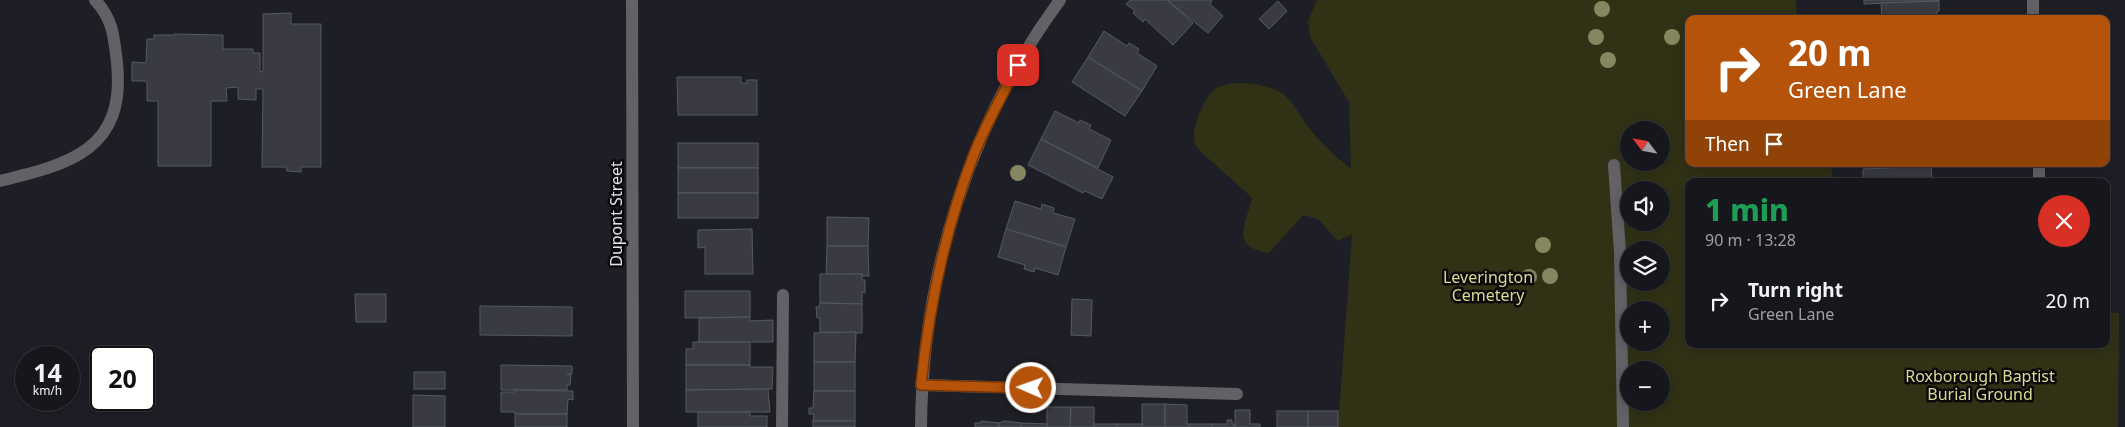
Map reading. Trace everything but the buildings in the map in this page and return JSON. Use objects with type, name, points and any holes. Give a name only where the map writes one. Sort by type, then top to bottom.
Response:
[{"type":"street","points":[[0,181],[48,169],[78,157],[97,143],[109,125],[117,101],[118,73],[114,35],[105,11],[94,0]]},
{"type":"street","name":"Dupont Street","points":[[632,0],[633,427]]},
{"type":"street","points":[[921,427],[921,385],[932,300],[960,195],[975,153],[1018,65],[1060,0]]},
{"type":"street","points":[[2033,0],[2033,15]]},
{"type":"street","points":[[1614,165],[1620,252],[1623,427]]},
{"type":"street","points":[[2038,167],[2039,178]]},
{"type":"street","points":[[782,427],[784,295]]},
{"type":"street","points":[[921,385],[1237,394]]},
{"type":"green space","name":"Leverington Cemetery","points":[[1317,0],[1796,0],[1797,15],[1685,15],[1685,167],[1831,167],[1833,178],[1685,178],[1685,348],[2110,348],[2110,313],[2119,313],[2118,427],[1338,427],[1352,234],[1338,241],[1318,219],[1303,215],[1269,253],[1249,246],[1243,234],[1252,199],[1200,151],[1194,139],[1194,132],[1204,104],[1211,92],[1230,84],[1255,84],[1271,88],[1283,94],[1292,103],[1319,140],[1351,169],[1349,102],[1310,37],[1308,21]]},
{"type":"route","points":[[1018,65],[975,153],[957,204],[932,300],[921,385],[1031,388]]},
{"type":"park label","name":"Roxborough Baptist Burial Ground","points":[[1980,385]]}]
